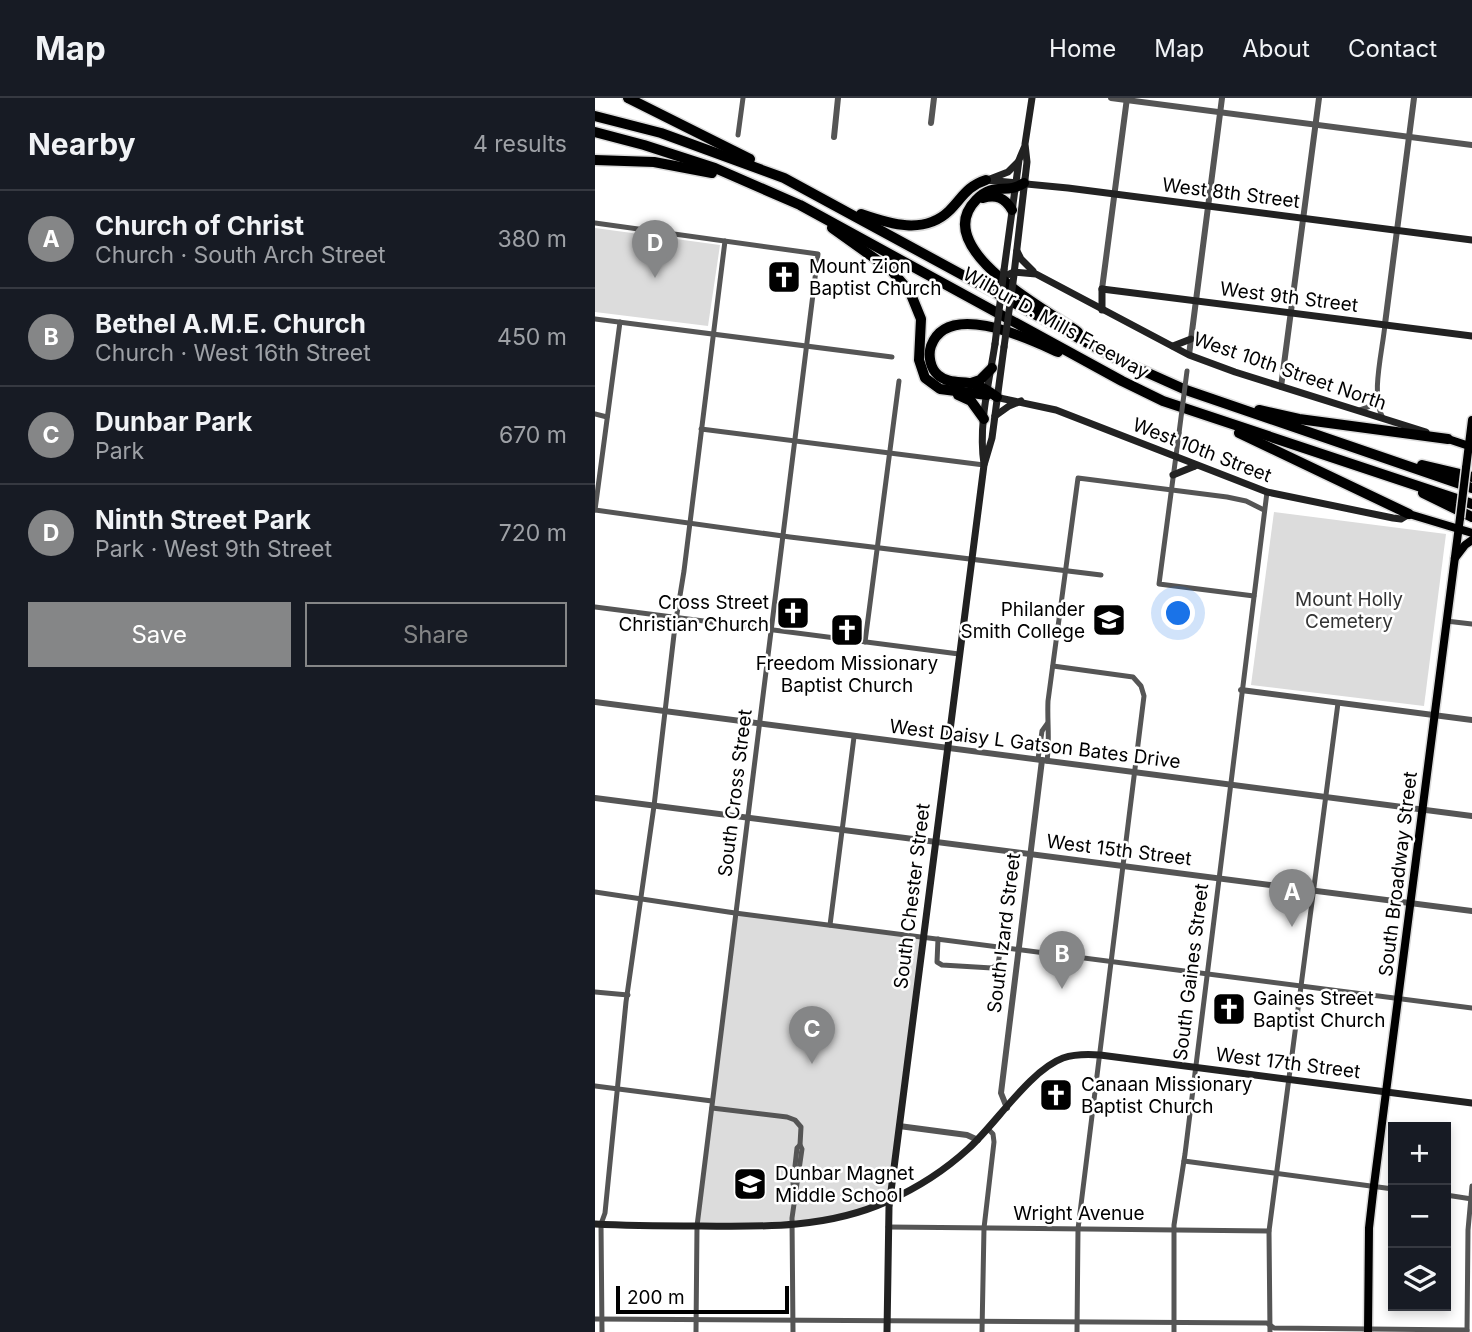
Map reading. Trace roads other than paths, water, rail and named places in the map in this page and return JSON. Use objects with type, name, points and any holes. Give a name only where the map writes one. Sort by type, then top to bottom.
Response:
[{"type":"highway","points":[[628,98],[784,178]]},
{"type":"highway","name":"Wilbur D. Mills Freeway","points":[[595,116],[660,133],[784,178],[1119,360],[1212,400],[1472,488]]},
{"type":"highway","name":"Wilbur D. Mills Freeway","points":[[595,132],[671,153],[800,205],[1163,401],[1472,504]]},
{"type":"highway","points":[[595,160],[675,165],[743,180]]},
{"type":"highway","points":[[837,206],[889,223],[918,226],[941,216],[971,186],[986,180]]},
{"type":"highway","points":[[1018,185],[989,190],[973,202],[967,215],[967,234],[972,247],[983,264],[999,278],[1119,360]]},
{"type":"highway","points":[[973,202],[992,195],[1005,200],[1012,210]]},
{"type":"highway","points":[[800,205],[868,252],[904,283],[915,300],[921,318],[919,360],[923,374],[934,386],[971,401],[990,418]]},
{"type":"highway","points":[[991,394],[971,383],[947,380],[937,374],[931,365],[932,344],[941,333],[950,328],[975,324],[1007,331],[1122,381]]},
{"type":"highway","points":[[971,383],[980,380],[992,368]]},
{"type":"highway","points":[[948,390],[991,394]]},
{"type":"highway","points":[[1212,400],[1299,419],[1448,439]]},
{"type":"highway","points":[[1208,417],[1409,514]]},
{"type":"highway","points":[[1349,447],[1469,472]]},
{"type":"highway","points":[[1398,480],[1472,517]]},
{"type":"main road","name":"South Chester Street","points":[[887,1332],[890,1200],[984,465],[982,452],[990,418],[995,344],[1009,273],[1017,250],[1019,160],[1025,144],[1031,98]]},
{"type":"main road","name":"South Chester Street","points":[[991,394],[1004,347],[1012,210],[1027,162],[1025,144]]},
{"type":"main road","points":[[986,180],[1008,172],[1019,160]]},
{"type":"main road","name":"West 8th Street","points":[[986,180],[1472,240]]},
{"type":"main road","points":[[1017,250],[1021,259],[1036,274],[1089,303],[1097,298],[1103,289]]},
{"type":"main road","points":[[1009,273],[1036,274]]},
{"type":"main road","points":[[1102,310],[1103,289]]},
{"type":"main road","name":"West 9th Street","points":[[1103,289],[1472,336]]},
{"type":"main road","name":"West 10th Street North","points":[[1089,303],[1189,355],[1448,439]]},
{"type":"main road","points":[[1171,346],[1191,339]]},
{"type":"main road","name":"West 10th Street","points":[[991,394],[1056,410],[1267,492],[1393,518],[1401,519],[1409,514]]},
{"type":"main road","points":[[990,418],[1023,401]]},
{"type":"main road","name":"South Broadway Street","points":[[1368,1331],[1369,1228],[1421,809],[1460,518],[1469,472],[1472,420]]},
{"type":"main road","points":[[1448,439],[1470,446]]},
{"type":"main road","points":[[1173,475],[1195,466]]},
{"type":"main road","points":[[1409,514],[1472,533]]},
{"type":"main road","points":[[1454,561],[1472,540]]},
{"type":"main road","name":"West 17th Street","points":[[792,1226],[840,1217],[890,1200],[938,1173],[978,1140],[1040,1073],[1055,1062],[1075,1055],[1100,1055],[1472,1103]]},
{"type":"main road","points":[[598,1224],[792,1226]]},
{"type":"street","points":[[738,135],[743,98]]},
{"type":"street","points":[[834,137],[838,98]]},
{"type":"street","points":[[930,123],[934,98]]},
{"type":"street","points":[[1111,98],[1472,145]]},
{"type":"street","points":[[1222,98],[1159,584],[1254,596]]},
{"type":"street","points":[[1281,387],[1319,98]]},
{"type":"street","points":[[1384,420],[1379,411],[1377,395],[1414,98]]},
{"type":"street","points":[[1103,289],[1127,99]]},
{"type":"street","points":[[595,223],[725,241],[598,1224],[598,1319],[602,1332]]},
{"type":"street","name":"South Cross Street","points":[[696,1332],[697,1226],[818,258],[818,254],[814,252],[725,241]]},
{"type":"street","points":[[595,319],[892,357]]},
{"type":"street","points":[[620,322],[595,510],[1101,575]]},
{"type":"street","points":[[865,642],[898,381]]},
{"type":"street","points":[[1353,410],[1368,407],[1377,395]]},
{"type":"street","points":[[595,414],[607,416]]},
{"type":"street","points":[[701,429],[984,465]]},
{"type":"street","name":"South Izard Street","points":[[1007,1108],[1001,1093],[1042,760],[1050,736],[1047,724],[1053,666],[1078,478],[1172,490]]},
{"type":"street","points":[[1172,490],[1237,498],[1264,510]]},
{"type":"street","name":"South Gaines Street","points":[[1174,1332],[1174,1230],[1267,492]]},
{"type":"street","points":[[595,607],[959,654]]},
{"type":"street","points":[[1446,621],[1472,624]]},
{"type":"street","points":[[1053,666],[1129,676],[1136,679],[1141,686],[1144,700],[1078,1229],[1077,1332]]},
{"type":"street","points":[[1241,690],[1472,720]]},
{"type":"street","name":"West Daisy L Gatson Bates Drive","points":[[595,702],[1472,816]]},
{"type":"street","points":[[1271,1329],[1269,1231],[1338,703]]},
{"type":"street","points":[[830,925],[854,737]]},
{"type":"street","name":"West 15th Street","points":[[595,798],[1472,911]]},
{"type":"street","points":[[595,892],[735,914],[1472,1008]]},
{"type":"street","points":[[938,939],[937,962],[942,965],[992,968],[998,964],[1001,947]]},
{"type":"street","points":[[595,992],[628,995]]},
{"type":"street","points":[[595,1086],[795,1120],[801,1127],[793,1184],[793,1332]]},
{"type":"street","points":[[899,1126],[967,1135],[978,1140]]},
{"type":"street","points":[[982,1332],[984,1228],[994,1142],[993,1134],[988,1129]]},
{"type":"street","points":[[1184,1161],[1388,1188]]},
{"type":"street","points":[[1271,1329],[1467,1331],[1467,1241],[1472,1186]]},
{"type":"street","points":[[1451,1196],[1471,1199]]},
{"type":"street","name":"Wright Avenue","points":[[888,1227],[1269,1231]]},
{"type":"street","points":[[598,1319],[1174,1322],[1267,1324],[1271,1329]]},
{"type":"place","name":"Mount Zion Baptist Church","points":[[784,277]]},
{"type":"place","name":"Ninth Street Park","points":[[655,278]]},
{"type":"place","name":"Cross Street Christian Church","points":[[793,613]]},
{"type":"place","name":"Philander Smith College","points":[[1109,620]]},
{"type":"place","name":"Freedom Missionary Baptist Church","points":[[847,630]]},
{"type":"place","name":"Church of Christ","points":[[1292,927]]},
{"type":"place","name":"Bethel A.M.E. Church","points":[[1062,989]]},
{"type":"place","name":"Gaines Street Baptist Church","points":[[1229,1009]]},
{"type":"place","name":"Dunbar Park","points":[[812,1064]]},
{"type":"place","name":"Canaan Missionary Baptist Church","points":[[1056,1095]]},
{"type":"place","name":"Dunbar Magnet Middle School","points":[[750,1184]]},
{"type":"park label","name":"Mount Holly Cemetery","points":[[1349,610]]}]
